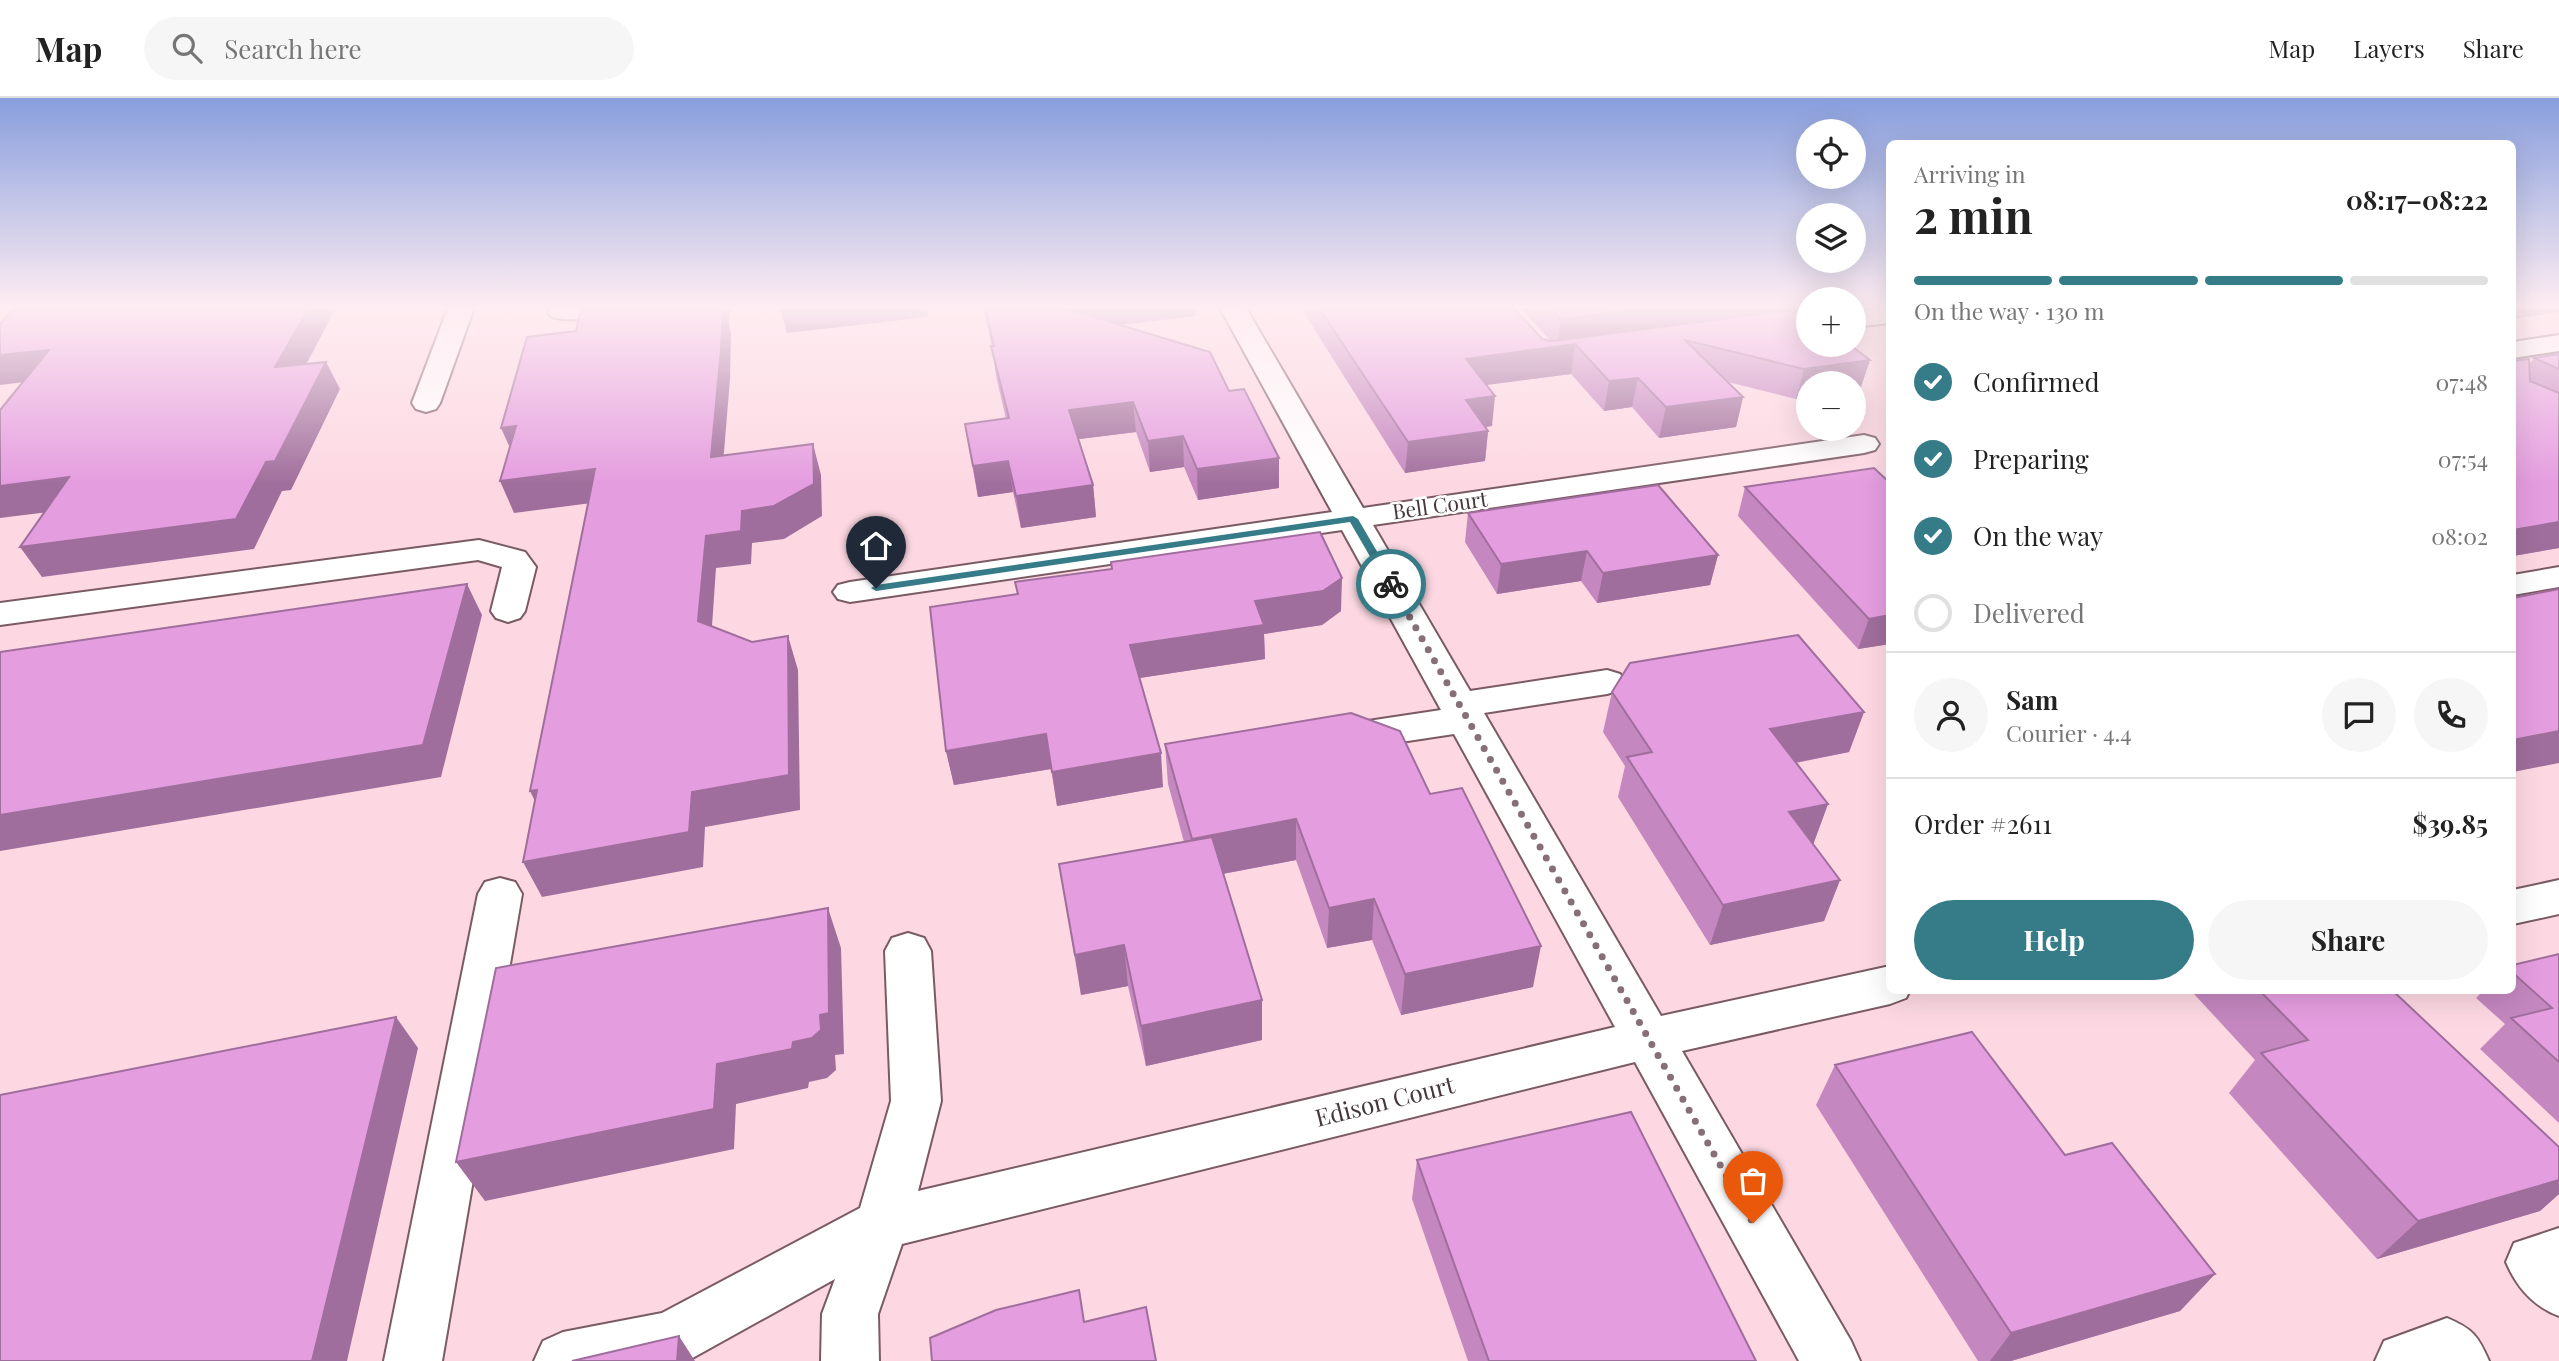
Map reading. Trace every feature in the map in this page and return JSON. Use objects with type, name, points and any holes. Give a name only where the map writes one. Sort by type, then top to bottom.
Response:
[{"type":"street","points":[[426,403],[439,367]]},
{"type":"street","points":[[1267,367],[1831,1361]]},
{"type":"street","name":"Bell Court","points":[[850,592],[1864,444]]},
{"type":"street","points":[[0,614],[479,550],[513,559],[519,567],[509,611]]},
{"type":"street","points":[[2516,584],[2559,577]]},
{"type":"street","points":[[1320,742],[1607,682]]},
{"type":"street","points":[[413,1361],[500,894]]},
{"type":"street","points":[[2516,905],[2559,897]]},
{"type":"street","points":[[850,1361],[850,1314],[882,1224],[916,1101],[908,951]]},
{"type":"street","name":"Edison Court","points":[[563,1361],[669,1340],[882,1224],[1649,1039],[1886,986]]},
{"type":"street","points":[[2559,1254],[2533,1262],[2559,1289]]},
{"type":"street","points":[[2403,1361],[2447,1347],[2460,1361]]},
{"type":"building","points":[[35,367],[323,367],[275,461],[266,462],[236,519],[20,547],[69,477],[0,486],[0,410]]},
{"type":"building","points":[[518,367],[719,367],[711,457],[813,444],[814,484],[774,506],[742,511],[741,531],[706,536],[698,621],[752,642],[788,636],[789,775],[692,792],[689,832],[523,862],[537,790],[530,791],[595,469],[500,481],[516,426],[501,428]]},
{"type":"building","points":[[996,367],[1217,367],[1229,391],[1244,389],[1279,458],[1197,469],[1183,436],[1148,441],[1133,402],[1069,410],[1093,485],[1016,496],[1008,461],[973,466],[965,424],[1009,418]]},
{"type":"building","points":[[1358,367],[1472,367],[1495,396],[1466,400],[1488,431],[1408,442]]},
{"type":"building","points":[[1596,367],[1712,367],[1743,397],[1666,407],[1638,378],[1609,381]]},
{"type":"building","points":[[2516,367],[2529,367],[2530,381],[2559,393],[2559,522],[2516,529]]},
{"type":"building","points":[[1874,468],[1886,479],[1886,616],[1869,619],[1745,487]]},
{"type":"building","points":[[1658,485],[1718,555],[1603,573],[1587,551],[1501,564],[1468,513]]},
{"type":"building","points":[[1320,532],[1342,578],[1323,591],[1255,601],[1264,625],[1130,645],[1161,753],[1052,772],[1046,734],[946,751],[930,607],[1018,594],[1015,582],[1112,569],[1111,562]]},
{"type":"building","points":[[467,584],[423,745],[0,815],[0,652]]},
{"type":"building","points":[[2559,589],[2559,731],[2516,739],[2516,597]]},
{"type":"building","points":[[1798,635],[1864,712],[1770,729],[1828,804],[1789,812],[1840,880],[1723,905],[1627,757],[1652,752],[1612,692],[1630,663]]},
{"type":"building","points":[[1351,713],[1400,731],[1430,794],[1462,788],[1541,946],[1405,974],[1374,899],[1329,908],[1296,819],[1192,839],[1165,744]]},
{"type":"building","points":[[1212,837],[1262,1000],[1141,1026],[1124,945],[1075,955],[1059,864]]},
{"type":"building","points":[[828,908],[829,1013],[820,1015],[821,1030],[812,1038],[793,1042],[792,1049],[717,1064],[714,1109],[456,1162],[496,968]]},
{"type":"building","points":[[2559,954],[2559,1062],[2511,1018],[2552,1008],[2516,976],[2516,964]]},
{"type":"building","points":[[2263,994],[2396,994],[2559,1147],[2559,1180],[2418,1221],[2261,1053],[2308,1040]]},
{"type":"building","points":[[396,1017],[312,1361],[0,1361],[0,1095]]},
{"type":"building","points":[[1972,1032],[2065,1155],[2112,1143],[2215,1274],[2011,1333],[1835,1065]]},
{"type":"building","points":[[1631,1112],[1756,1361],[1489,1361],[1417,1160]]},
{"type":"building","points":[[1079,1290],[1084,1322],[1146,1307],[1156,1361],[932,1361],[930,1338],[996,1310]]},
{"type":"building","points":[[679,1336],[677,1361],[572,1361]]},
{"type":"way so far","points":[[1391,584],[1753,1223]]},
{"type":"route","points":[[876,588],[1353,519],[1391,584]]}]
